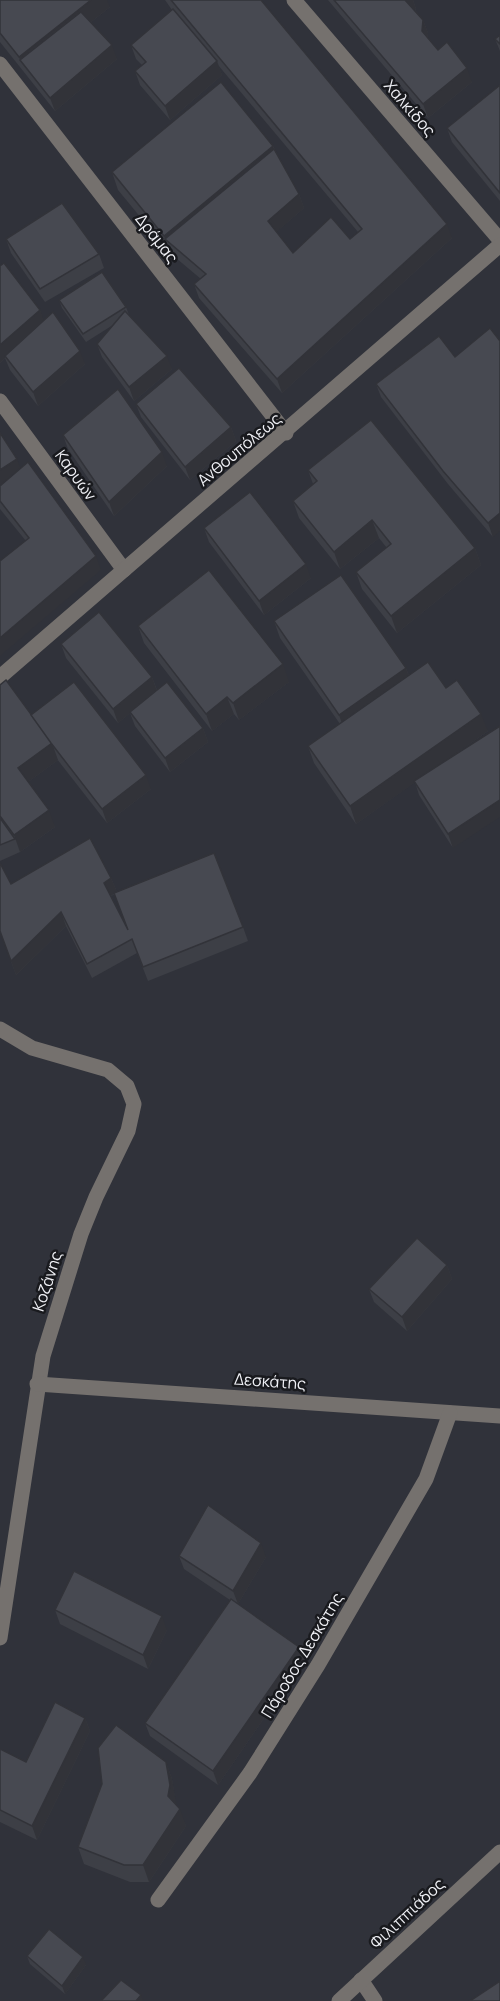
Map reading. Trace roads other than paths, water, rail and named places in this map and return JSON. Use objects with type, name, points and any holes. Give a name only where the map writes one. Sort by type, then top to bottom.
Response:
[{"type":"street","name":"Χαλκίδος","points":[[294,0],[500,240]]},
{"type":"street","name":"Δράμας","points":[[0,64],[286,433]]},
{"type":"street","name":"Ανθουπόλεως","points":[[0,677],[286,433],[500,245]]},
{"type":"street","name":"Καρυών","points":[[0,401],[124,570]]},
{"type":"street","name":"Κοζάνης","points":[[0,1029],[32,1048],[96,1066],[114,1074],[127,1086],[134,1104],[128,1131],[81,1234],[42,1356],[36,1384],[0,1638]]},
{"type":"street","name":"Δεσκάτης","points":[[36,1384],[500,1416]]},
{"type":"street","name":"Πάροδος Δεσκάτης","points":[[159,1900],[250,1773],[318,1665],[426,1479],[450,1413]]},
{"type":"street","name":"Φιλιππιάδος","points":[[339,2001],[500,1852]]},
{"type":"street","points":[[361,1980],[375,2001]]}]
